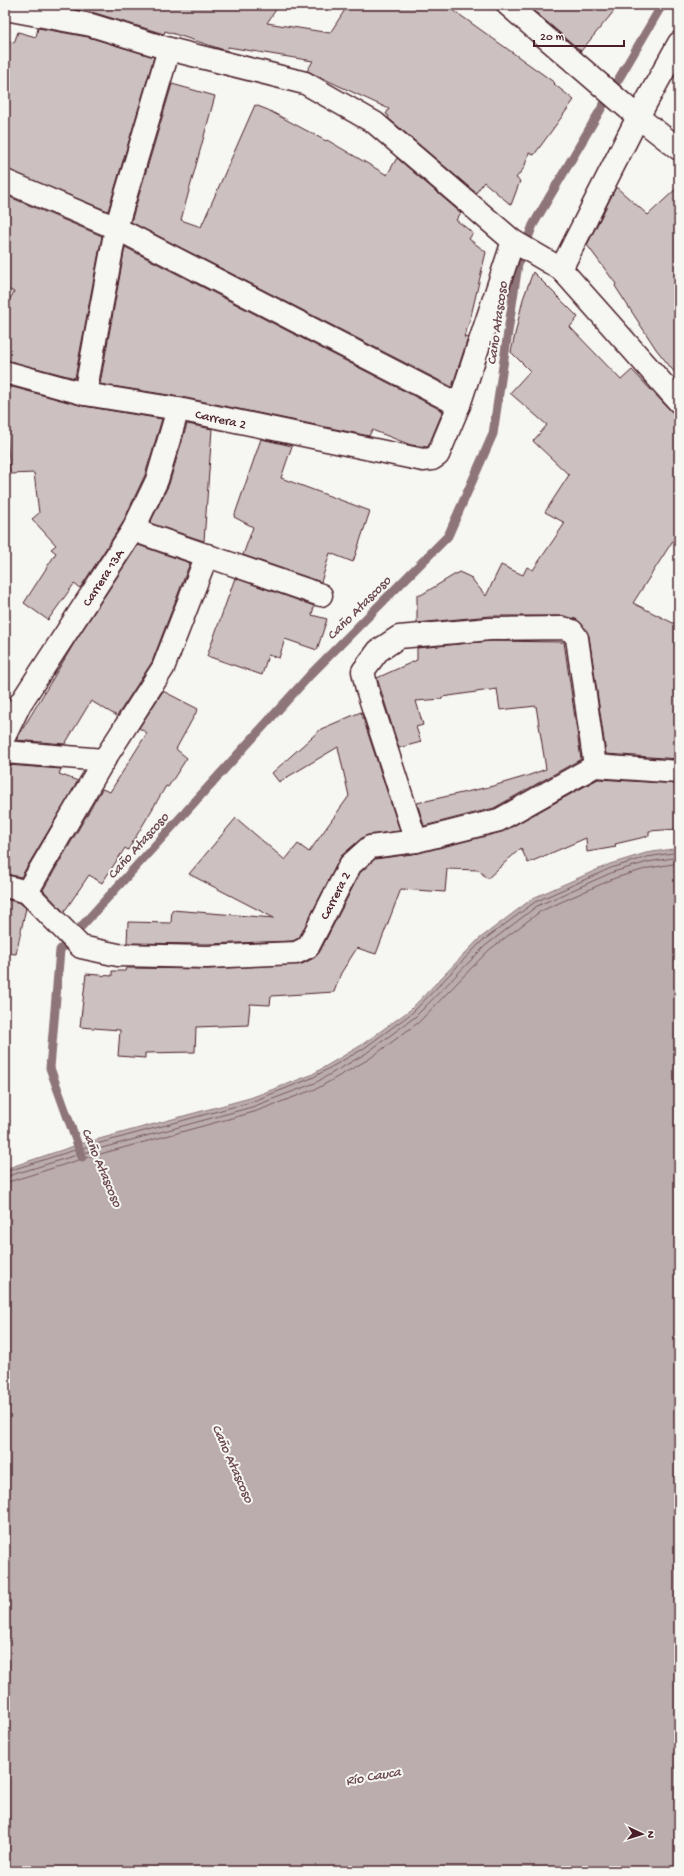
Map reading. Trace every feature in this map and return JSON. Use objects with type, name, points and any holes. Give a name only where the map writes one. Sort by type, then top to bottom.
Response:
[{"type":"street","points":[[508,5],[638,117],[679,149]]},
{"type":"street","points":[[5,9],[91,25],[169,49],[305,83],[375,123],[513,241],[561,269],[679,402]]},
{"type":"street","points":[[561,269],[638,117],[679,43]]},
{"type":"street","points":[[85,394],[116,228],[169,49]]},
{"type":"street","points":[[5,181],[116,228],[459,405],[513,241]]},
{"type":"street","name":"Carrera 2","points":[[5,372],[85,394],[178,409],[423,460],[432,459],[438,455],[459,405]]},
{"type":"street","name":"Carrera 13A","points":[[5,735],[20,704],[133,530],[157,480],[178,409]]},
{"type":"street","points":[[133,530],[321,595]]},
{"type":"street","points":[[27,892],[104,760],[163,668],[207,555]]},
{"type":"street","points":[[416,841],[367,689],[363,671],[378,651],[399,637],[490,629],[563,628],[572,630],[577,638],[595,766],[679,772]]},
{"type":"street","points":[[5,752],[104,760]]},
{"type":"street","name":"Carrera 2","points":[[5,886],[27,892],[81,947],[118,955],[207,957],[296,953],[308,946],[350,866],[370,847],[416,841],[499,820],[595,766]]},
{"type":"water","name":"Río Cauca","points":[[679,848],[679,1871],[5,1871],[5,1169],[77,1145],[250,1098],[311,1075],[360,1046],[410,1010],[479,939],[533,898],[610,864],[646,853]]},
{"type":"building","points":[[52,5],[279,5],[267,23],[330,33],[348,5],[446,5],[555,83],[554,84],[574,100],[534,155],[529,153],[524,168],[516,178],[520,181],[511,205],[484,182],[476,193],[388,118],[389,116],[386,114],[389,109],[307,71],[313,61],[228,47],[227,51],[165,31],[164,34],[95,13]]},
{"type":"building","points":[[527,5],[619,5],[581,51]]},
{"type":"building","points":[[38,28],[88,37],[154,57],[108,211],[5,169],[5,40],[14,43],[18,32],[36,37]]},
{"type":"building","points":[[172,84],[215,96],[181,220],[201,227],[255,105],[268,110],[326,141],[327,140],[387,175],[397,158],[461,213],[456,220],[473,233],[469,239],[486,252],[470,320],[464,337],[468,338],[452,387],[131,222]]},
{"type":"building","points":[[679,186],[679,378],[656,349],[615,286],[616,284],[587,245],[616,187],[648,215]]},
{"type":"building","points":[[5,195],[102,236],[75,378],[5,360],[5,307],[14,292],[5,288]]},
{"type":"building","points":[[125,247],[443,411],[428,447],[411,445],[372,430],[369,436],[181,397],[100,384]]},
{"type":"building","points":[[533,272],[578,317],[570,327],[621,380],[632,370],[670,410],[679,416],[679,531],[633,603],[679,626],[679,759],[606,754],[589,636],[582,624],[576,619],[563,616],[490,616],[417,623],[417,595],[421,595],[459,572],[470,577],[486,596],[501,565],[523,575],[527,567],[533,570],[565,523],[545,512],[569,475],[533,441],[547,425],[510,393],[530,371],[511,352],[523,299]]},
{"type":"building","points":[[5,385],[83,406],[162,419],[145,475],[122,524],[80,588],[74,584],[48,620],[24,603],[56,553],[51,549],[56,545],[32,519],[39,513],[34,473],[10,474],[7,435],[5,435]]},
{"type":"building","points":[[187,424],[212,429],[204,541],[150,523],[169,484]]},
{"type":"building","points":[[261,439],[292,446],[281,478],[370,511],[353,562],[330,553],[321,582],[243,555],[253,527],[234,517]]},
{"type":"building","points":[[138,545],[190,563],[152,662],[117,716],[91,701],[65,744],[16,740],[76,640]]},
{"type":"building","points":[[235,578],[314,606],[312,615],[327,619],[317,650],[285,639],[279,658],[268,655],[262,675],[207,656]]},
{"type":"building","points":[[491,641],[564,642],[581,759],[494,808],[424,826],[417,803],[493,786],[546,769],[536,706],[500,710],[497,689],[442,697],[442,699],[416,701],[423,725],[416,727],[421,742],[399,748],[377,678],[417,660],[417,648]]},
{"type":"building","points":[[163,691],[198,709],[176,749],[187,758],[168,787],[166,786],[128,850],[125,848],[102,883],[89,875],[64,912],[43,890],[102,789],[110,792],[147,733],[139,728]]},
{"type":"building","points":[[361,712],[400,831],[368,835],[362,838],[341,856],[299,938],[293,941],[207,944],[127,943],[128,922],[171,923],[172,910],[274,918],[189,874],[236,818],[285,860],[298,844],[309,852],[349,796],[338,747],[279,782],[272,773],[321,729]]},
{"type":"building","points":[[7,765],[61,769],[59,774],[78,781],[21,877],[5,874],[5,770]]},
{"type":"building","points":[[598,779],[679,784],[677,829],[649,831],[649,836],[615,844],[616,847],[587,852],[586,838],[528,863],[521,848],[487,879],[479,870],[447,869],[445,892],[401,889],[376,954],[357,948],[341,973],[334,992],[271,996],[270,1005],[250,1004],[248,1025],[196,1027],[195,1052],[145,1053],[145,1058],[118,1056],[120,1030],[80,1027],[86,974],[112,976],[112,971],[125,971],[126,968],[208,969],[302,964],[314,958],[319,953],[360,873],[375,859],[419,853],[502,832]]},
{"type":"building","points":[[5,899],[20,903],[26,908],[16,954],[5,953]]},
{"type":"waterway","name":"Caño Atascoso","points":[[82,1157],[50,1068],[60,950],[311,674],[448,536],[493,434],[518,264],[533,225],[662,5]]}]
